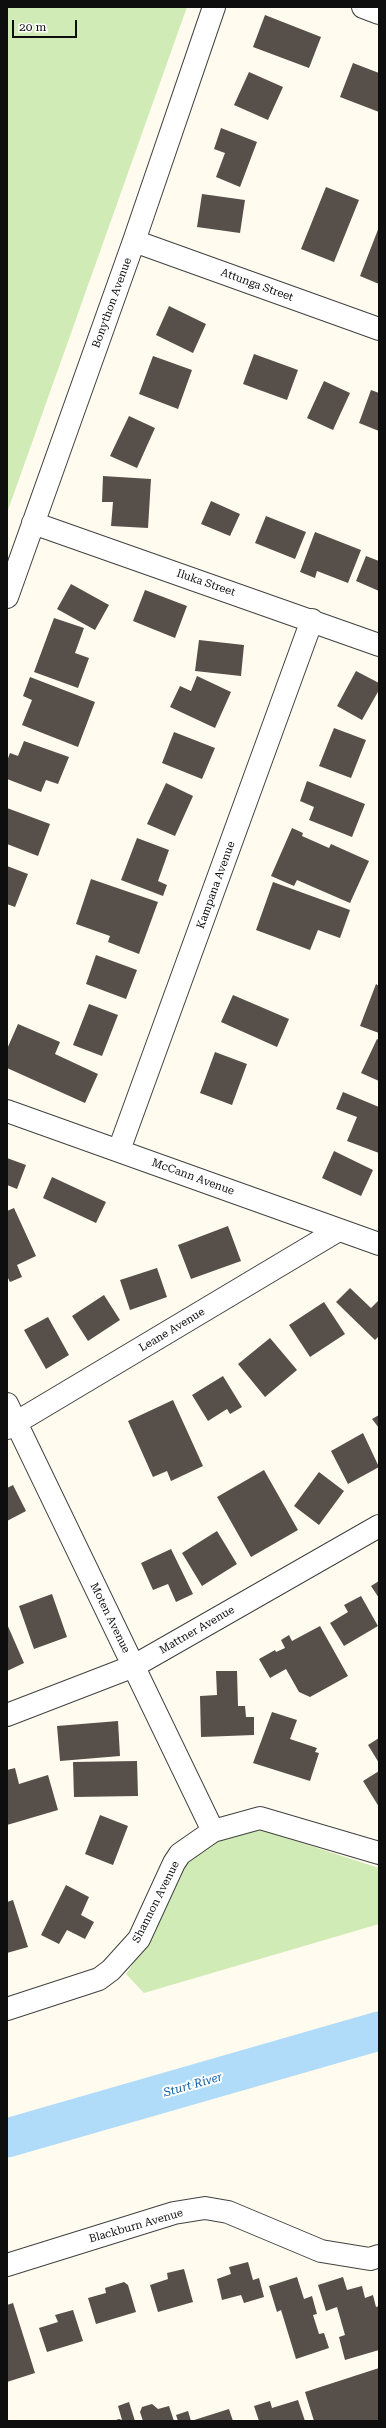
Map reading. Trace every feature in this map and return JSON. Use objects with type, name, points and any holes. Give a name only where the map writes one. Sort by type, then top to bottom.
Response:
[{"type":"street","name":"Bonython Avenue","points":[[7,597],[134,241],[214,7]]},
{"type":"street","points":[[363,7],[379,13]]},
{"type":"street","name":"Attunga Street","points":[[134,241],[379,329]]},
{"type":"street","name":"Iluka Street","points":[[33,523],[312,620],[379,645]]},
{"type":"street","name":"Kampana Avenue","points":[[119,1150],[312,620]]},
{"type":"street","name":"McCann Avenue","points":[[7,1111],[119,1150],[337,1231],[379,1244]]},
{"type":"street","name":"Leane Avenue","points":[[12,1426],[337,1231]]},
{"type":"street","name":"Moten Avenue","points":[[7,1404],[12,1426],[134,1666],[213,1831]]},
{"type":"street","name":"Mattner Avenue","points":[[7,1715],[134,1666],[379,1526]]},
{"type":"street","name":"Shannon Avenue","points":[[7,2008],[99,1979],[111,1970],[138,1939],[174,1863],[180,1854],[213,1831],[260,1818],[379,1854]]},
{"type":"street","name":"Blackburn Avenue","points":[[7,2265],[174,2213],[205,2208],[228,2212],[321,2251],[370,2259],[379,2256]]},
{"type":"green space","points":[[7,7],[187,7],[7,513]]},
{"type":"green space","points":[[262,1830],[379,1868],[379,1924],[144,1993],[126,1974],[147,1943],[180,1872],[195,1854],[218,1841],[241,1832]]},
{"type":"building","points":[[265,15],[321,37],[309,68],[253,47]]},
{"type":"building","points":[[353,63],[379,73],[379,112],[340,97]]},
{"type":"building","points":[[249,72],[283,87],[268,120],[234,105]]},
{"type":"building","points":[[221,128],[257,142],[240,187],[216,177],[225,153],[214,149]]},
{"type":"building","points":[[326,187],[359,200],[334,262],[301,249]]},
{"type":"building","points":[[202,194],[245,200],[240,233],[197,227]]},
{"type":"building","points":[[379,227],[379,284],[360,276]]},
{"type":"building","points":[[169,306],[206,324],[193,353],[156,335]]},
{"type":"building","points":[[254,354],[298,370],[287,400],[243,384]]},
{"type":"building","points":[[153,356],[192,370],[178,409],[139,394]]},
{"type":"building","points":[[324,381],[350,393],[333,430],[307,418]]},
{"type":"building","points":[[371,390],[379,393],[379,431],[359,423]]},
{"type":"building","points":[[129,416],[155,428],[137,468],[110,456]]},
{"type":"building","points":[[103,476],[151,479],[148,528],[111,526],[113,502],[102,502]]},
{"type":"building","points":[[211,501],[240,514],[230,536],[201,524]]},
{"type":"building","points":[[266,516],[306,532],[295,559],[255,543]]},
{"type":"building","points":[[315,532],[361,550],[348,583],[317,571],[315,578],[300,572]]},
{"type":"building","points":[[366,556],[379,561],[379,591],[356,581]]},
{"type":"building","points":[[71,584],[109,605],[95,630],[57,609]]},
{"type":"building","points":[[145,590],[187,606],[175,638],[133,621]]},
{"type":"building","points":[[54,618],[84,628],[75,653],[89,658],[78,688],[34,672]]},
{"type":"building","points":[[199,640],[244,645],[241,676],[195,671]]},
{"type":"building","points":[[356,671],[379,683],[379,690],[362,720],[337,706]]},
{"type":"building","points":[[197,676],[231,692],[215,728],[170,707],[180,686],[191,691]]},
{"type":"building","points":[[30,677],[95,702],[78,747],[22,725],[32,700],[23,696]]},
{"type":"building","points":[[334,728],[366,740],[351,778],[319,766]]},
{"type":"building","points":[[174,732],[215,748],[202,779],[162,763]]},
{"type":"building","points":[[24,741],[69,757],[58,784],[46,780],[41,792],[7,779],[7,761],[10,753],[18,756]]},
{"type":"building","points":[[307,781],[365,804],[352,837],[309,820],[314,807],[300,801]]},
{"type":"building","points":[[166,783],[193,796],[175,836],[147,824]]},
{"type":"building","points":[[7,808],[50,824],[38,856],[7,844]]},
{"type":"building","points":[[292,828],[303,833],[302,836],[329,848],[331,844],[369,861],[350,903],[297,880],[294,886],[271,876]]},
{"type":"building","points":[[137,838],[169,850],[158,881],[167,885],[163,896],[121,880]]},
{"type":"building","points":[[7,866],[28,874],[15,907],[7,904]]},
{"type":"building","points":[[91,879],[158,902],[139,954],[108,942],[110,936],[76,924]]},
{"type":"building","points":[[273,882],[350,910],[340,938],[318,930],[310,950],[256,930]]},
{"type":"building","points":[[96,955],[137,970],[126,999],[86,984]]},
{"type":"building","points":[[376,984],[379,986],[379,1033],[360,1026]]},
{"type":"building","points":[[233,995],[289,1019],[277,1047],[221,1022]]},
{"type":"building","points":[[89,1004],[118,1015],[102,1056],[73,1045]]},
{"type":"building","points":[[18,1024],[60,1042],[55,1054],[98,1074],[85,1103],[7,1068],[7,1049]]},
{"type":"building","points":[[377,1039],[379,1040],[379,1081],[361,1073]]},
{"type":"building","points":[[215,1052],[247,1064],[232,1105],[200,1093]]},
{"type":"building","points":[[343,1092],[379,1107],[379,1153],[347,1141],[357,1117],[336,1109]]},
{"type":"building","points":[[334,1151],[373,1170],[361,1196],[322,1178]]},
{"type":"building","points":[[7,1158],[26,1165],[17,1189],[7,1185]]},
{"type":"building","points":[[52,1177],[106,1202],[96,1223],[43,1198]]},
{"type":"building","points":[[14,1208],[36,1256],[17,1265],[22,1277],[10,1282],[7,1276],[7,1211]]},
{"type":"building","points":[[228,1226],[241,1261],[191,1279],[178,1245]]},
{"type":"building","points":[[157,1268],[167,1297],[130,1310],[120,1280]]},
{"type":"building","points":[[350,1288],[371,1308],[379,1300],[379,1336],[375,1340],[336,1302]]},
{"type":"building","points":[[104,1295],[120,1320],[88,1341],[72,1316]]},
{"type":"building","points":[[324,1302],[345,1334],[310,1357],[289,1325]]},
{"type":"building","points":[[48,1317],[69,1355],[46,1369],[24,1330]]},
{"type":"building","points":[[270,1338],[297,1370],[265,1397],[238,1364]]},
{"type":"building","points":[[223,1376],[242,1407],[230,1414],[227,1409],[208,1421],[192,1395]]},
{"type":"building","points":[[173,1400],[203,1466],[171,1481],[167,1471],[153,1477],[128,1421]]},
{"type":"building","points":[[379,1415],[379,1428],[372,1419]]},
{"type":"building","points":[[363,1433],[379,1467],[348,1484],[331,1451]]},
{"type":"building","points":[[264,1470],[298,1530],[251,1557],[217,1497]]},
{"type":"building","points":[[319,1472],[344,1491],[319,1525],[294,1506]]},
{"type":"building","points":[[13,1485],[26,1511],[7,1521],[7,1488]]},
{"type":"building","points":[[217,1531],[237,1564],[202,1586],[182,1553]]},
{"type":"building","points":[[171,1549],[193,1594],[176,1602],[168,1584],[153,1590],[141,1563]]},
{"type":"building","points":[[379,1581],[379,1598],[371,1586]]},
{"type":"building","points":[[52,1594],[67,1637],[34,1649],[19,1606]]},
{"type":"building","points":[[361,1596],[378,1626],[344,1646],[330,1623],[348,1612],[344,1605]]},
{"type":"building","points":[[7,1624],[24,1663],[7,1671]]},
{"type":"building","points":[[320,1626],[348,1676],[310,1697],[299,1692],[286,1669],[270,1678],[259,1659],[275,1650],[276,1652],[285,1648],[281,1640],[289,1635],[292,1641]]},
{"type":"building","points":[[216,1671],[237,1671],[238,1706],[245,1706],[246,1717],[254,1717],[254,1735],[201,1737],[200,1696],[217,1695]]},
{"type":"building","points":[[272,1712],[297,1720],[290,1739],[317,1748],[315,1752],[319,1753],[310,1781],[253,1763]]},
{"type":"building","points":[[118,1721],[120,1756],[60,1761],[57,1726]]},
{"type":"building","points":[[379,1738],[379,1763],[368,1745]]},
{"type":"building","points":[[137,1761],[138,1796],[74,1797],[73,1762]]},
{"type":"building","points":[[15,1768],[19,1784],[48,1775],[58,1810],[7,1825],[7,1770]]},
{"type":"building","points":[[379,1771],[379,1807],[363,1781]]},
{"type":"building","points":[[100,1815],[128,1826],[113,1865],[85,1854]]},
{"type":"building","points":[[66,1885],[89,1897],[81,1915],[94,1922],[85,1939],[67,1930],[59,1944],[41,1935]]},
{"type":"building","points":[[13,1900],[28,1947],[7,1953],[7,1902]]},
{"type":"building","points":[[248,2262],[253,2280],[259,2278],[264,2297],[244,2303],[241,2295],[222,2300],[217,2279],[231,2274],[229,2267]]},
{"type":"building","points":[[184,2269],[193,2302],[158,2312],[150,2285],[168,2279],[167,2273]]},
{"type":"building","points":[[297,2277],[304,2299],[312,2296],[317,2314],[313,2315],[319,2334],[324,2333],[329,2348],[296,2359],[281,2310],[277,2312],[269,2286]]},
{"type":"building","points":[[343,2277],[347,2290],[362,2286],[365,2298],[373,2295],[376,2307],[379,2306],[379,2350],[345,2360],[339,2337],[345,2335],[337,2307],[326,2311],[318,2285]]},
{"type":"building","points":[[124,2282],[128,2285],[136,2312],[96,2324],[88,2298],[106,2293],[105,2288]]},
{"type":"building","points":[[13,2303],[35,2373],[7,2382],[7,2305]]},
{"type":"building","points":[[73,2310],[83,2341],[47,2352],[39,2328],[58,2322],[55,2315]]},
{"type":"building","points":[[379,2368],[379,2421],[314,2421],[305,2392]]},
{"type":"building","points":[[298,2400],[305,2421],[259,2421],[254,2406],[270,2401],[272,2408]]},
{"type":"building","points":[[129,2402],[135,2421],[113,2421],[119,2419],[122,2420],[118,2406]]},
{"type":"building","points":[[152,2404],[158,2409],[169,2406],[174,2421],[143,2421],[140,2412],[142,2407]]},
{"type":"building","points":[[229,2409],[233,2421],[191,2421]]},
{"type":"building","points":[[188,2411],[191,2421],[178,2421],[176,2415]]},
{"type":"waterway","name":"Sturt River","points":[[7,2138],[379,2031]]}]
